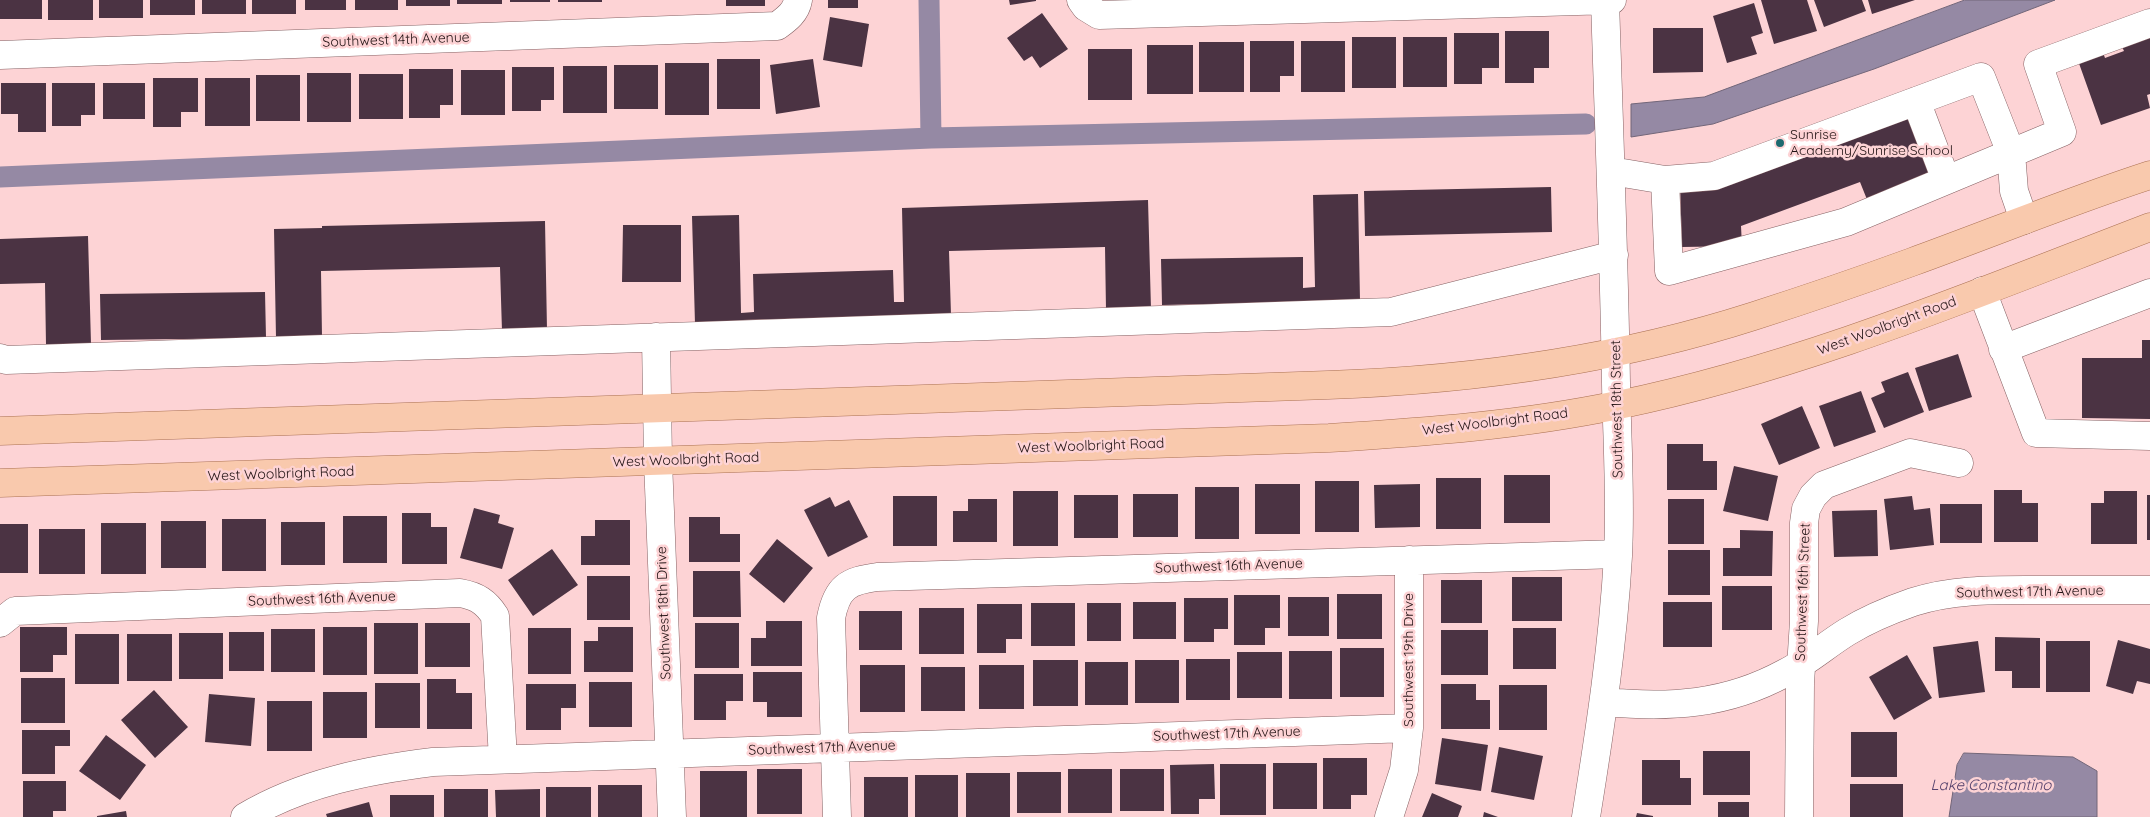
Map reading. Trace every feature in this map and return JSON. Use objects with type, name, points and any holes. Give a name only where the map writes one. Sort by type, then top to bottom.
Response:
[{"type":"main road","points":[[0,431],[1380,383],[1481,373],[1560,362],[1616,351],[1753,317],[1912,262],[2150,175]]},
{"type":"main road","name":"West Woolbright Road","points":[[0,483],[1329,438],[1461,429],[1617,405],[1722,380],[1856,339],[2150,228]]},
{"type":"street","name":"Southwest 18th Street","points":[[1586,817],[1605,702],[1618,554],[1614,255],[1605,0]]},
{"type":"street","points":[[1084,4],[1099,15],[1419,3],[1612,0]]},
{"type":"street","name":"Southwest 14th Avenue","points":[[0,55],[777,26],[794,9]]},
{"type":"street","points":[[1666,180],[1669,271],[1846,222],[2062,132],[2038,64],[2150,23]]},
{"type":"street","points":[[1611,171],[1666,180],[1714,176],[1981,77],[2011,153],[2014,191],[2024,220]]},
{"type":"street","points":[[1916,101],[1946,180]]},
{"type":"street","points":[[0,358],[26,359],[1391,312],[1614,255]]},
{"type":"street","points":[[1982,291],[2036,433],[2150,436]]},
{"type":"street","points":[[2003,349],[2150,293]]},
{"type":"street","name":"Southwest 18th Drive","points":[[656,337],[658,460],[672,817]]},
{"type":"street","name":"Southwest 16th Street","points":[[1799,817],[1801,664],[1804,621],[1804,523],[1806,509],[1813,496],[1824,485],[1910,454],[1959,463]]},
{"type":"street","name":"Southwest 16th Avenue","points":[[834,748],[831,618],[834,603],[842,590],[857,580],[1618,554]]},
{"type":"street","name":"Southwest 19th Drive","points":[[1389,817],[1404,770],[1409,728],[1409,560]]},
{"type":"street","name":"Southwest 17th Avenue","points":[[1605,702],[1644,706],[1680,705],[1716,699],[1751,689],[1801,664],[1848,631],[1881,614],[1915,601],[1950,594],[1986,590],[2150,590]]},
{"type":"street","name":"Southwest 16th Avenue","points":[[0,623],[14,611],[460,593],[475,596],[487,604],[496,616],[503,759]]},
{"type":"street","name":"Southwest 17th Avenue","points":[[245,817],[296,793],[346,776],[380,769],[433,762],[1409,728]]},
{"type":"street","points":[[834,748],[836,817]]},
{"type":"water","points":[[1965,0],[2055,0],[1874,69],[1713,124],[1631,137],[1631,104],[1704,97]]},
{"type":"water","name":"Lake Constantino","points":[[1964,753],[2073,757],[2097,771],[2097,817],[1949,817],[1957,765]]},
{"type":"building","points":[[0,0],[42,0],[42,19],[0,19]]},
{"type":"building","points":[[48,0],[93,0],[93,20],[48,20]]},
{"type":"building","points":[[99,0],[143,0],[143,18],[99,18]]},
{"type":"building","points":[[150,0],[195,0],[195,15],[150,15]]},
{"type":"building","points":[[202,0],[246,0],[246,14],[202,14]]},
{"type":"building","points":[[252,0],[296,0],[296,14],[252,14]]},
{"type":"building","points":[[305,0],[346,0],[346,10],[305,10]]},
{"type":"building","points":[[355,0],[398,0],[398,10],[355,10]]},
{"type":"building","points":[[406,0],[450,0],[450,6],[406,6]]},
{"type":"building","points":[[457,0],[502,0],[502,4],[457,4]]},
{"type":"building","points":[[510,0],[550,0],[550,2],[510,2]]},
{"type":"building","points":[[558,0],[602,0],[602,2],[558,2]]},
{"type":"building","points":[[726,0],[765,0],[765,6],[726,6]]},
{"type":"building","points":[[828,0],[858,0],[858,8],[828,8]]},
{"type":"building","points":[[1009,0],[1036,0],[1036,1],[1010,5]]},
{"type":"building","points":[[1761,0],[1807,0],[1817,31],[1774,44]]},
{"type":"building","points":[[1814,0],[1862,0],[1866,11],[1824,27]]},
{"type":"building","points":[[1868,0],[1915,0],[1872,14]]},
{"type":"building","points":[[1754,3],[1763,33],[1751,37],[1757,54],[1727,63],[1713,16]]},
{"type":"building","points":[[1042,13],[1068,49],[1040,68],[1032,56],[1024,61],[1007,38]]},
{"type":"building","points":[[830,17],[869,24],[862,67],[823,60]]},
{"type":"building","points":[[1653,28],[1703,28],[1703,72],[1653,73]]},
{"type":"building","points":[[2150,29],[2150,94],[2147,95],[2150,108],[2101,125],[2076,55],[2101,47],[2105,58],[2124,51],[2119,40]]},
{"type":"building","points":[[1505,31],[1549,31],[1549,68],[1534,68],[1534,83],[1505,83]]},
{"type":"building","points":[[1454,33],[1499,33],[1499,68],[1482,68],[1482,84],[1454,84]]},
{"type":"building","points":[[1352,37],[1396,37],[1396,88],[1352,88]]},
{"type":"building","points":[[1403,37],[1447,37],[1447,87],[1403,87]]},
{"type":"building","points":[[1250,41],[1294,41],[1294,76],[1280,76],[1280,92],[1250,92]]},
{"type":"building","points":[[1301,41],[1345,41],[1345,92],[1301,92]]},
{"type":"building","points":[[1199,42],[1244,42],[1244,92],[1199,92]]},
{"type":"building","points":[[1147,45],[1193,45],[1193,94],[1147,94]]},
{"type":"building","points":[[1088,49],[1132,49],[1132,100],[1088,100]]},
{"type":"building","points":[[717,59],[760,59],[760,109],[717,109]]},
{"type":"building","points":[[813,59],[820,107],[776,114],[770,65]]},
{"type":"building","points":[[665,63],[709,63],[709,115],[665,115]]},
{"type":"building","points":[[614,65],[658,65],[658,109],[614,109]]},
{"type":"building","points":[[563,66],[607,66],[607,113],[563,113]]},
{"type":"building","points":[[512,67],[554,67],[554,100],[541,100],[541,111],[512,111]]},
{"type":"building","points":[[409,69],[453,69],[453,105],[440,105],[440,118],[409,118]]},
{"type":"building","points":[[461,70],[505,70],[505,115],[461,115]]},
{"type":"building","points":[[307,73],[351,73],[351,122],[307,122]]},
{"type":"building","points":[[359,74],[403,74],[403,119],[359,119]]},
{"type":"building","points":[[256,75],[300,75],[300,121],[256,121]]},
{"type":"building","points":[[153,78],[198,78],[198,112],[181,112],[181,127],[153,127]]},
{"type":"building","points":[[205,78],[250,78],[250,126],[205,126]]},
{"type":"building","points":[[1,83],[46,83],[46,132],[18,132],[18,114],[1,114]]},
{"type":"building","points":[[52,83],[95,83],[95,115],[81,115],[81,126],[52,126]]},
{"type":"building","points":[[103,83],[145,83],[145,119],[103,119]]},
{"type":"building","points":[[1906,113],[1931,178],[1868,202],[1860,182],[1741,226],[1742,246],[1682,247],[1680,182]]},
{"type":"building","points":[[1551,187],[1552,232],[1365,236],[1364,191]]},
{"type":"building","points":[[1358,194],[1360,301],[1162,305],[1161,259],[1303,257],[1303,288],[1315,287],[1313,195]]},
{"type":"building","points":[[1148,200],[1151,309],[1106,310],[1105,247],[949,251],[951,315],[743,320],[743,323],[695,324],[692,216],[739,215],[741,313],[754,312],[753,274],[893,270],[894,302],[904,302],[902,208]]},
{"type":"building","points":[[545,221],[547,330],[502,331],[500,267],[321,271],[322,337],[276,338],[274,229],[322,228],[322,226]]},
{"type":"building","points":[[623,225],[681,225],[681,282],[622,282]]},
{"type":"building","points":[[88,236],[91,344],[46,345],[45,283],[0,284],[0,239]]},
{"type":"building","points":[[265,292],[266,338],[101,340],[100,294]]},
{"type":"building","points":[[2142,340],[2150,340],[2150,419],[2082,418],[2082,358],[2142,358]]},
{"type":"building","points":[[1958,354],[1972,397],[1929,411],[1915,368]]},
{"type":"building","points":[[1908,372],[1924,412],[1884,428],[1871,398],[1885,392],[1881,382]]},
{"type":"building","points":[[1861,391],[1876,432],[1834,447],[1819,406]]},
{"type":"building","points":[[1802,406],[1820,448],[1779,465],[1761,424]]},
{"type":"building","points":[[1667,444],[1703,444],[1703,461],[1717,461],[1717,490],[1667,490]]},
{"type":"building","points":[[1734,466],[1778,476],[1768,521],[1723,511]]},
{"type":"building","points":[[1504,475],[1550,475],[1550,523],[1504,523]]},
{"type":"building","points":[[1436,478],[1481,478],[1481,529],[1436,529]]},
{"type":"building","points":[[1315,481],[1359,481],[1359,532],[1315,532]]},
{"type":"building","points":[[1255,484],[1300,484],[1300,534],[1255,534]]},
{"type":"building","points":[[1420,484],[1420,527],[1375,528],[1374,485]]},
{"type":"building","points":[[1195,487],[1239,487],[1239,539],[1195,539]]},
{"type":"building","points":[[1994,490],[2022,490],[2022,503],[2038,503],[2038,542],[1994,542]]},
{"type":"building","points":[[1013,491],[1058,491],[1058,546],[1013,546]]},
{"type":"building","points":[[2104,491],[2137,491],[2137,544],[2091,544],[2091,503],[2104,503]]},
{"type":"building","points":[[1133,494],[1178,494],[1178,537],[1133,537]]},
{"type":"building","points":[[1074,495],[1118,495],[1118,538],[1074,538]]},
{"type":"building","points":[[2147,495],[2150,495],[2150,540],[2147,540]]},
{"type":"building","points":[[893,496],[937,496],[937,546],[893,546]]},
{"type":"building","points":[[1912,496],[1914,510],[1930,508],[1934,545],[1890,550],[1884,499]]},
{"type":"building","points":[[830,497],[835,507],[849,500],[868,537],[828,557],[804,510]]},
{"type":"building","points":[[968,499],[997,499],[997,542],[953,542],[953,511],[968,511]]},
{"type":"building","points":[[1668,499],[1704,499],[1704,544],[1668,544]]},
{"type":"building","points":[[1940,504],[1982,504],[1982,543],[1940,543]]},
{"type":"building","points":[[474,508],[500,515],[498,523],[514,528],[502,569],[460,558]]},
{"type":"building","points":[[1877,510],[1878,556],[1834,557],[1832,511]]},
{"type":"building","points":[[402,513],[431,513],[431,527],[447,527],[447,564],[402,564]]},
{"type":"building","points":[[343,516],[387,516],[387,563],[343,563]]},
{"type":"building","points":[[689,517],[720,517],[720,534],[740,534],[740,562],[689,562]]},
{"type":"building","points":[[222,519],[266,519],[266,571],[222,571]]},
{"type":"building","points":[[595,520],[630,520],[630,565],[581,565],[581,536],[595,536]]},
{"type":"building","points":[[161,521],[206,521],[206,568],[161,568]]},
{"type":"building","points":[[281,522],[325,522],[325,565],[281,565]]},
{"type":"building","points":[[101,523],[146,523],[146,574],[101,574]]},
{"type":"building","points":[[0,524],[28,524],[28,573],[0,573]]},
{"type":"building","points":[[39,529],[85,529],[85,574],[39,574]]},
{"type":"building","points":[[1740,530],[1773,531],[1772,576],[1723,576],[1723,548],[1740,548]]},
{"type":"building","points":[[777,539],[813,568],[784,603],[749,574]]},
{"type":"building","points":[[552,549],[578,585],[533,616],[508,580]]},
{"type":"building","points":[[1668,550],[1710,550],[1710,595],[1668,595]]},
{"type":"building","points":[[693,571],[740,571],[741,617],[693,617]]},
{"type":"building","points":[[587,576],[630,576],[630,620],[587,620]]},
{"type":"building","points":[[1512,577],[1562,577],[1562,621],[1512,621]]},
{"type":"building","points":[[1441,580],[1482,580],[1482,623],[1441,623]]},
{"type":"building","points":[[1722,586],[1772,586],[1772,630],[1722,630]]},
{"type":"building","points":[[1337,594],[1382,594],[1382,639],[1337,639]]},
{"type":"building","points":[[1234,595],[1280,595],[1280,628],[1265,628],[1265,645],[1234,645]]},
{"type":"building","points":[[1288,597],[1329,597],[1329,636],[1288,636]]},
{"type":"building","points":[[1184,598],[1228,598],[1228,629],[1214,629],[1214,642],[1184,642]]},
{"type":"building","points":[[1133,602],[1176,602],[1176,639],[1133,639]]},
{"type":"building","points":[[1663,602],[1712,602],[1712,647],[1663,647]]},
{"type":"building","points":[[1031,603],[1075,603],[1075,646],[1031,646]]},
{"type":"building","points":[[1087,603],[1121,603],[1121,641],[1087,641]]},
{"type":"building","points":[[977,604],[1022,604],[1022,639],[1006,639],[1006,653],[977,653]]},
{"type":"building","points":[[919,608],[964,608],[964,654],[919,654]]},
{"type":"building","points":[[859,611],[902,611],[902,650],[859,650]]},
{"type":"building","points":[[766,621],[802,621],[802,666],[751,666],[751,638],[766,638]]},
{"type":"building","points":[[374,623],[418,623],[418,674],[374,674]]},
{"type":"building","points":[[425,623],[470,623],[470,667],[425,667]]},
{"type":"building","points":[[695,623],[739,623],[739,668],[695,668]]},
{"type":"building","points":[[20,627],[67,627],[67,655],[53,655],[53,672],[20,672]]},
{"type":"building","points":[[323,627],[367,627],[367,675],[323,675]]},
{"type":"building","points":[[598,627],[633,627],[633,672],[584,672],[584,641],[598,641]]},
{"type":"building","points":[[528,628],[571,628],[571,674],[528,674]]},
{"type":"building","points":[[1513,628],[1556,628],[1556,669],[1513,669]]},
{"type":"building","points":[[271,629],[315,629],[315,672],[271,672]]},
{"type":"building","points":[[1441,630],[1488,630],[1488,675],[1441,675]]},
{"type":"building","points":[[229,632],[264,632],[264,671],[229,671]]},
{"type":"building","points":[[179,633],[223,633],[223,679],[179,679]]},
{"type":"building","points":[[75,634],[119,634],[119,684],[75,684]]},
{"type":"building","points":[[127,634],[172,634],[172,681],[127,681]]},
{"type":"building","points":[[1995,637],[2040,638],[2040,688],[2012,688],[2012,671],[1995,671]]},
{"type":"building","points":[[2118,640],[2150,649],[2150,684],[2137,681],[2133,694],[2106,686]]},
{"type":"building","points":[[1978,641],[1985,692],[1939,698],[1933,647]]},
{"type":"building","points":[[2046,641],[2090,641],[2090,692],[2046,692]]},
{"type":"building","points":[[1340,648],[1384,648],[1384,697],[1340,697]]},
{"type":"building","points":[[1289,651],[1332,651],[1332,699],[1289,699]]},
{"type":"building","points":[[1237,652],[1282,652],[1282,698],[1237,698]]},
{"type":"building","points":[[1907,655],[1932,698],[1894,720],[1869,677]]},
{"type":"building","points":[[1186,659],[1230,659],[1230,700],[1186,700]]},
{"type":"building","points":[[1033,660],[1078,660],[1078,706],[1033,706]]},
{"type":"building","points":[[1135,660],[1179,660],[1179,703],[1135,703]]},
{"type":"building","points":[[1085,662],[1128,662],[1128,705],[1085,705]]},
{"type":"building","points":[[860,665],[905,665],[905,712],[860,712]]},
{"type":"building","points":[[979,665],[1024,665],[1024,709],[979,709]]},
{"type":"building","points":[[921,667],[965,667],[965,711],[921,711]]},
{"type":"building","points":[[753,672],[802,672],[802,717],[767,717],[767,702],[753,702]]},
{"type":"building","points":[[694,674],[743,674],[743,701],[726,701],[726,720],[694,720]]},
{"type":"building","points":[[21,678],[65,678],[65,723],[21,723]]},
{"type":"building","points":[[427,679],[456,679],[456,693],[472,693],[472,729],[427,729]]},
{"type":"building","points":[[589,682],[632,682],[632,727],[589,727]]},
{"type":"building","points":[[375,683],[420,683],[420,728],[375,728]]},
{"type":"building","points":[[526,684],[576,684],[576,708],[561,708],[561,730],[526,730]]},
{"type":"building","points":[[1441,684],[1476,684],[1476,700],[1490,700],[1490,729],[1441,729]]},
{"type":"building","points":[[1499,685],[1547,685],[1547,730],[1499,730]]},
{"type":"building","points":[[154,690],[188,727],[155,758],[121,720]]},
{"type":"building","points":[[323,692],[367,692],[367,738],[323,738]]},
{"type":"building","points":[[209,694],[255,698],[251,746],[205,742]]},
{"type":"building","points":[[267,701],[312,701],[312,751],[267,751]]},
{"type":"building","points":[[22,730],[70,730],[70,746],[55,746],[55,774],[22,774]]},
{"type":"building","points":[[1851,732],[1897,732],[1897,777],[1851,777]]},
{"type":"building","points":[[106,735],[146,765],[120,800],[79,771]]},
{"type":"building","points":[[1442,738],[1488,745],[1481,791],[1435,784]]},
{"type":"building","points":[[1499,747],[1543,756],[1534,800],[1491,792]]},
{"type":"building","points":[[1703,751],[1750,751],[1750,795],[1703,795]]},
{"type":"building","points":[[1323,758],[1367,758],[1367,795],[1351,795],[1351,809],[1323,809]]},
{"type":"building","points":[[1642,760],[1680,760],[1680,778],[1691,778],[1691,805],[1642,805]]},
{"type":"building","points":[[1273,763],[1317,763],[1317,809],[1273,809]]},
{"type":"building","points":[[1214,764],[1215,799],[1199,799],[1199,814],[1171,814],[1170,765]]},
{"type":"building","points":[[1220,764],[1266,764],[1266,815],[1220,815]]},
{"type":"building","points":[[757,769],[802,769],[802,814],[757,814]]},
{"type":"building","points":[[1068,769],[1112,769],[1112,813],[1068,813]]},
{"type":"building","points":[[1120,769],[1164,769],[1164,811],[1120,811]]},
{"type":"building","points":[[700,771],[747,771],[747,817],[700,817]]},
{"type":"building","points":[[1017,772],[1061,772],[1061,813],[1017,813]]},
{"type":"building","points":[[966,773],[1010,773],[1010,817],[966,817]]},
{"type":"building","points":[[915,775],[958,775],[958,817],[915,817]]},
{"type":"building","points":[[864,777],[908,777],[908,817],[864,817]]},
{"type":"building","points":[[23,781],[66,781],[66,811],[53,811],[53,817],[23,817]]},
{"type":"building","points":[[1850,784],[1903,784],[1903,817],[1850,817]]},
{"type":"building","points":[[598,785],[642,785],[642,817],[598,817]]},
{"type":"building","points":[[546,787],[591,787],[591,817],[546,817]]},
{"type":"building","points":[[444,789],[488,789],[488,817],[444,817]]},
{"type":"building","points":[[540,789],[540,817],[496,817],[495,790]]},
{"type":"building","points":[[1432,793],[1462,806],[1458,817],[1422,817]]},
{"type":"building","points":[[390,795],[434,795],[434,817],[390,817]]},
{"type":"building","points":[[369,802],[373,817],[327,817],[326,814]]},
{"type":"building","points":[[1718,802],[1749,802],[1749,817],[1718,817]]},
{"type":"building","points":[[126,811],[127,817],[97,817],[97,816]]},
{"type":"building","points":[[1484,812],[1498,817],[1483,817]]},
{"type":"building","points":[[1637,813],[1653,816],[1653,817],[1636,817]]},
{"type":"waterway","points":[[929,0],[931,138]]},
{"type":"waterway","points":[[0,177],[931,138],[1586,124]]},
{"type":"place","name":"Sunrise Academy/Sunrise School","points":[[1780,143]]}]
